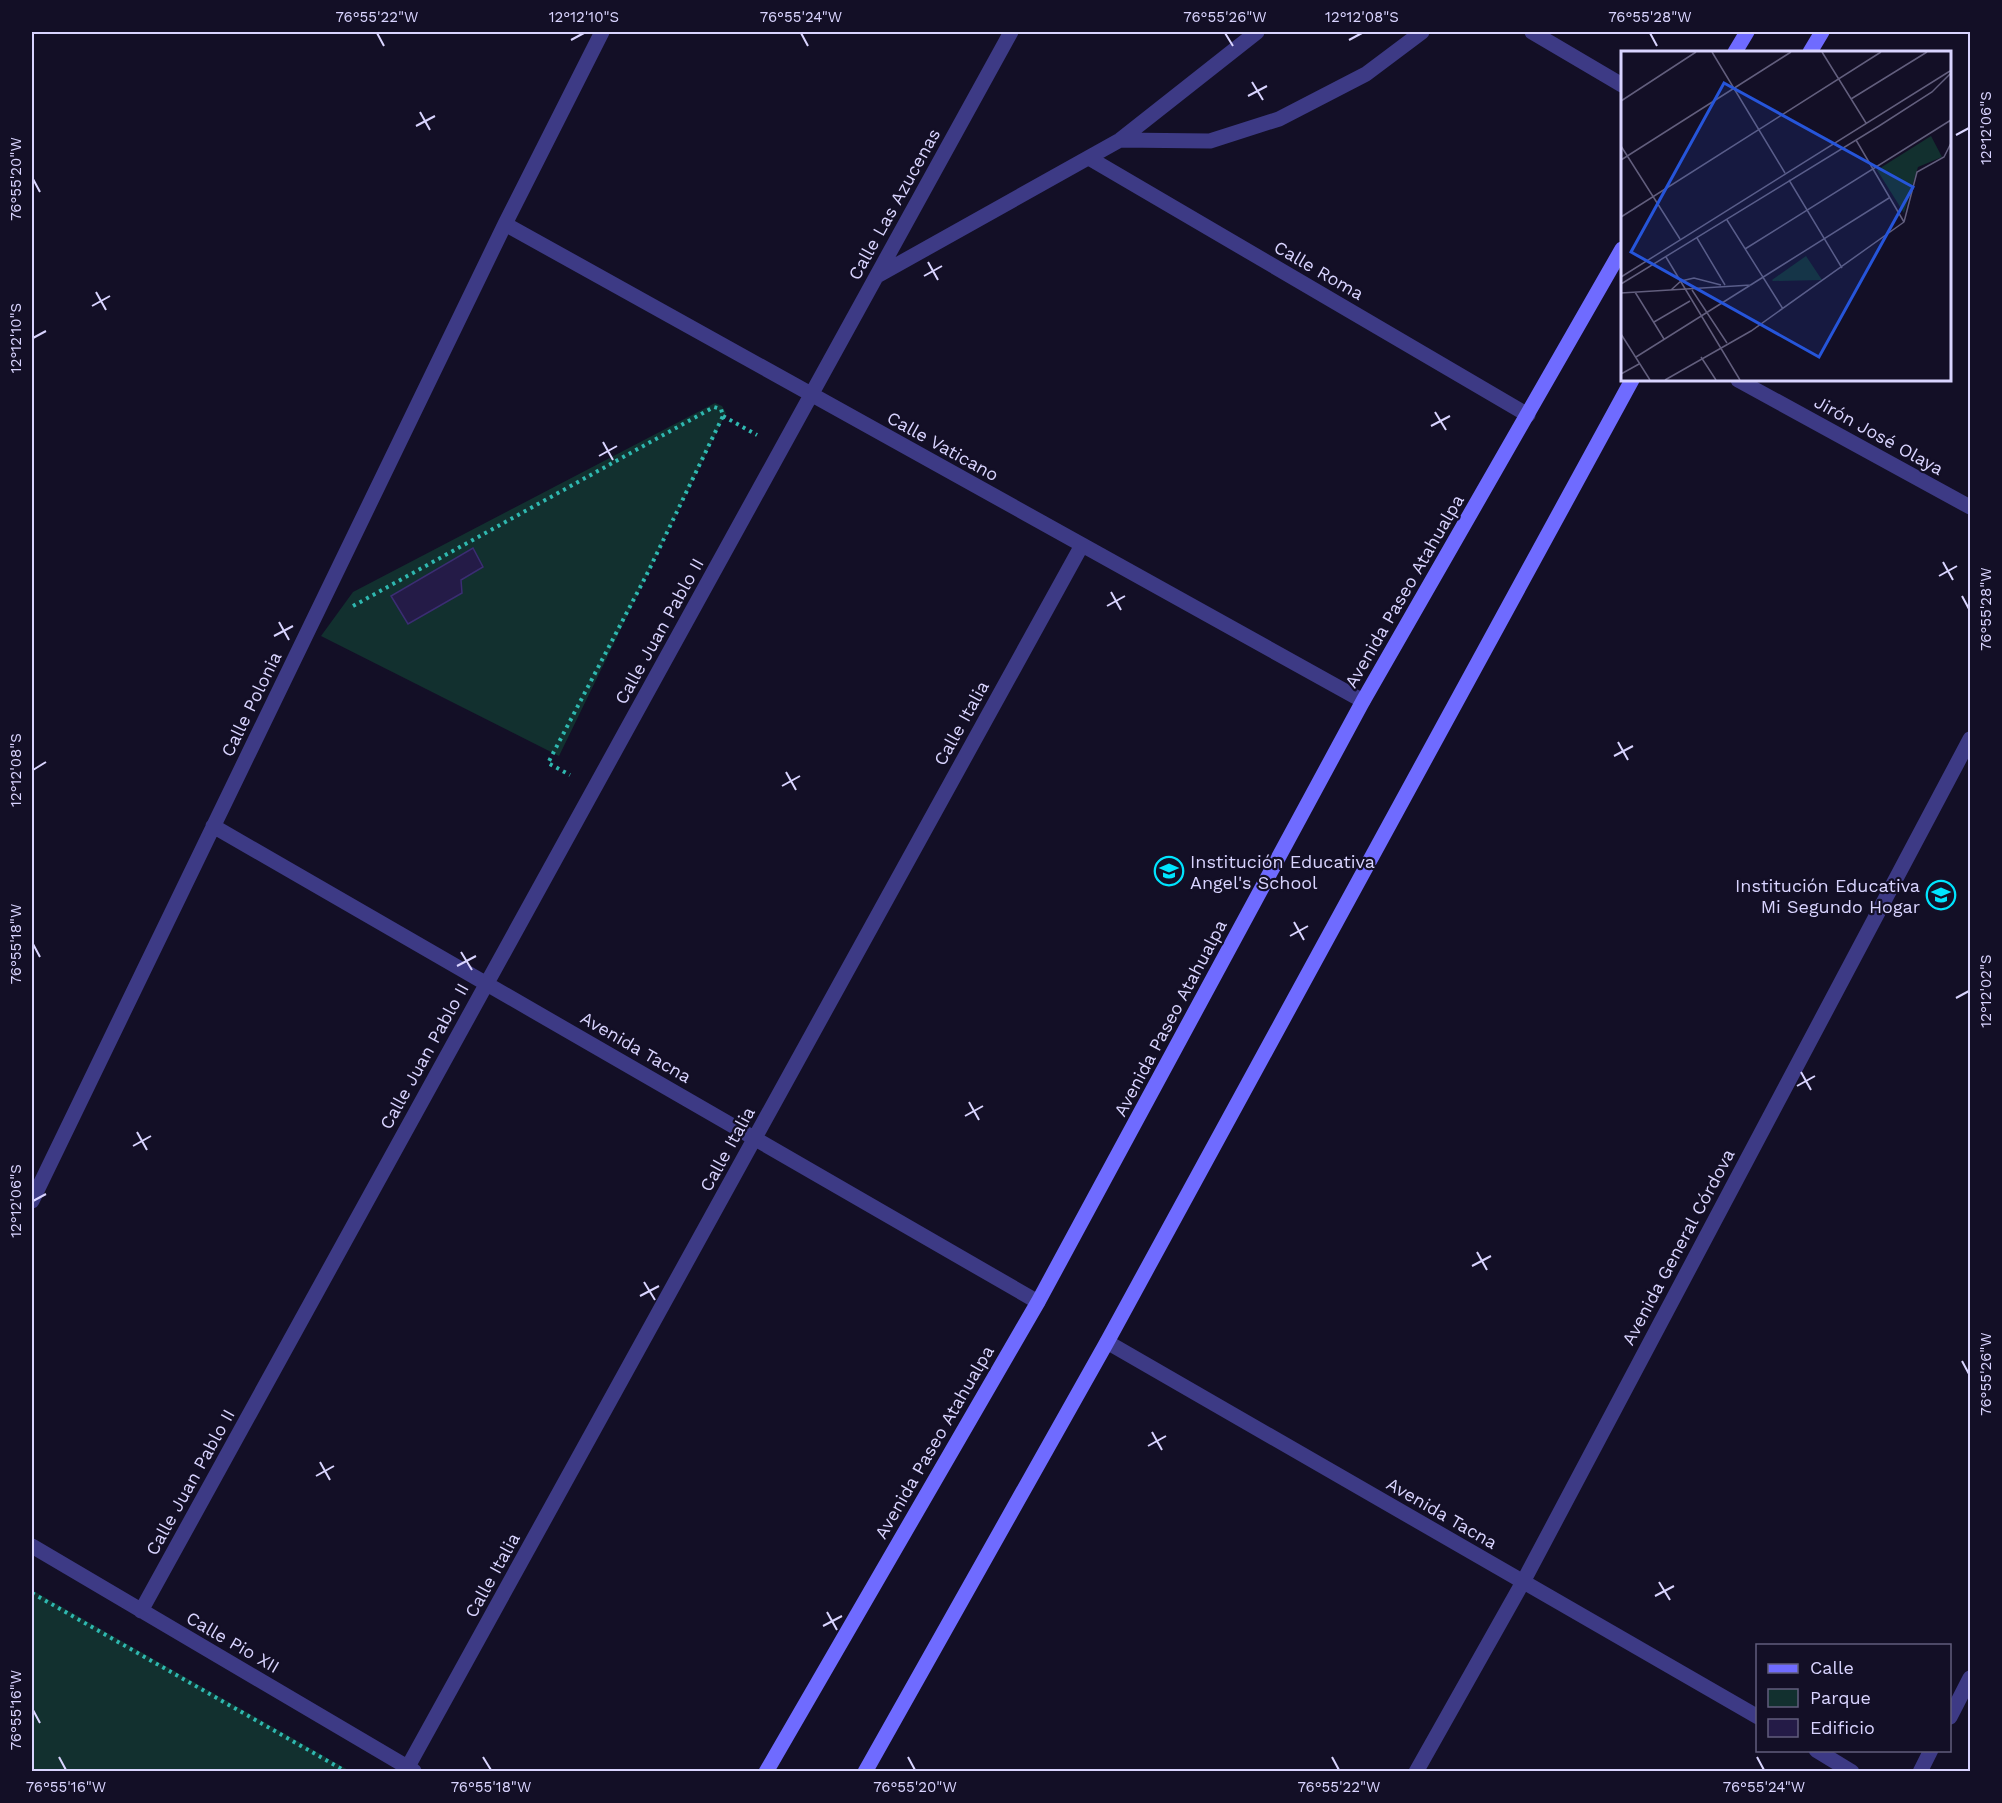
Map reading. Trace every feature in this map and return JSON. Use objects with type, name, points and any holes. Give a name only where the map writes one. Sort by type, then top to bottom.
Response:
[{"type":"street","name":"Calle Polonia","points":[[32,1201],[505,224],[602,32]]},
{"type":"street","name":"Calle Las Azucenas","points":[[811,394],[1011,32]]},
{"type":"street","points":[[877,276],[1120,140],[1257,32]]},
{"type":"street","points":[[1120,140],[1210,141],[1280,119],[1366,74],[1422,32]]},
{"type":"street","points":[[1532,32],[1621,84]]},
{"type":"street","points":[[1735,51],[1747,32]]},
{"type":"street","points":[[1811,51],[1822,32]]},
{"type":"street","name":"Calle Roma","points":[[1089,158],[1528,416]]},
{"type":"street","name":"Calle Vaticano","points":[[505,224],[1363,701]]},
{"type":"street","name":"Avenida Paseo Atahualpa","points":[[766,1772],[1038,1302],[1363,701],[1621,253]]},
{"type":"street","points":[[865,1772],[1107,1342],[1631,381]]},
{"type":"street","name":"Jirón José Olaya","points":[[1740,381],[1971,507]]},
{"type":"street","name":"Calle Juan Pablo II","points":[[141,1611],[811,394]]},
{"type":"street","name":"Calle Italia","points":[[409,1770],[1082,545]]},
{"type":"street","name":"Avenida General Córdova","points":[[1416,1772],[1523,1582],[1971,739]]},
{"type":"street","name":"Avenida Tacna","points":[[213,826],[1038,1302]]},
{"type":"street","name":"Avenida Tacna","points":[[1107,1342],[1756,1716]]},
{"type":"street","name":"Calle Pio XII","points":[[32,1546],[409,1770]]},
{"type":"street","points":[[1951,1715],[1971,1678]]},
{"type":"street","points":[[1819,1752],[1852,1772]]},
{"type":"street","points":[[1920,1772],[1930,1752]]},
{"type":"path","points":[[309,629],[714,407],[721,409],[723,416],[646,576],[548,763],[594,788]]},
{"type":"path","points":[[723,416],[781,449]]},
{"type":"path","points":[[32,1593],[347,1772]]},
{"type":"green space","points":[[715,403],[722,406],[726,413],[559,756],[321,636],[353,592]]},
{"type":"green space","points":[[32,1590],[350,1771],[32,1771]]},
{"type":"building","points":[[473,548],[483,567],[461,580],[462,593],[408,624],[391,596]]},
{"type":"place","name":"Institución Educativa Angel's School","points":[[1169,871]]},
{"type":"place","name":"Institución Educativa Mi Segundo Hogar","points":[[1941,895]]}]
